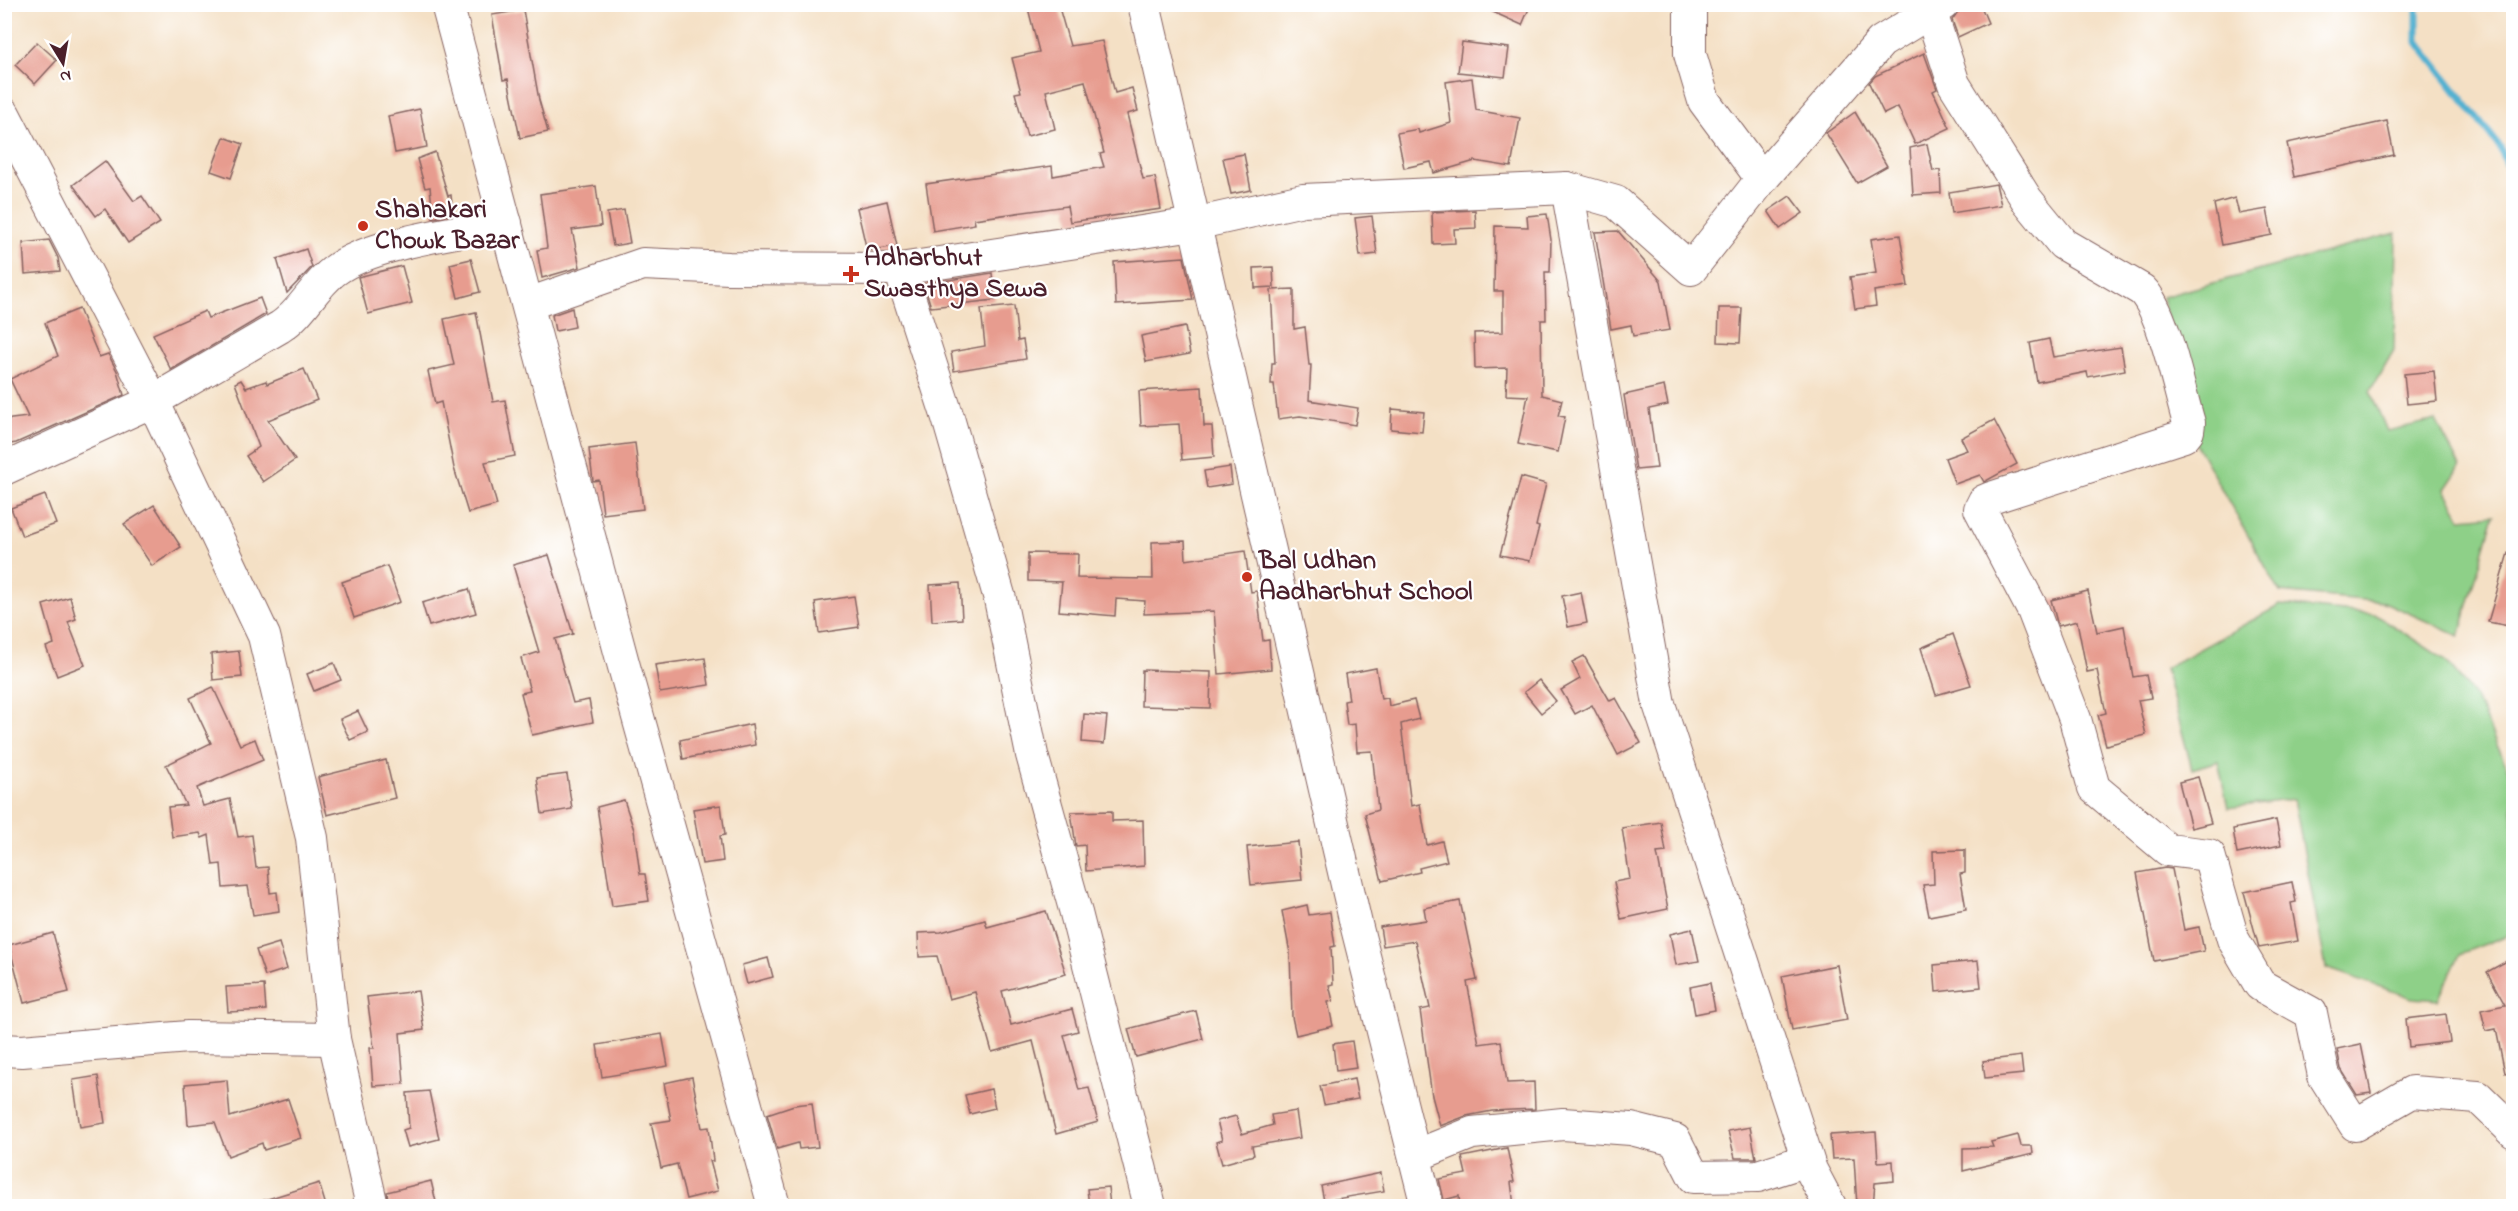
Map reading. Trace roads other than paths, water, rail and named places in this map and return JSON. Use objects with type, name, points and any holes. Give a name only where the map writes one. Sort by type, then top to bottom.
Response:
[{"type":"street","points":[[447,4],[623,663],[774,1206]]},
{"type":"street","points":[[1144,4],[1356,924],[1427,1206]]},
{"type":"street","points":[[1690,4],[1690,54],[1704,101],[1762,179]]},
{"type":"street","points":[[528,304],[642,264],[729,268],[900,269],[1194,224],[1303,200],[1567,188],[1616,202],[1691,269],[1762,179],[1881,42],[1937,9],[1954,84],[2027,200],[2063,244],[2142,290],[2150,298],[2160,319],[2189,423],[2188,431],[2184,436],[1991,498],[1984,501],[1980,509],[2033,610],[2075,719],[2094,788],[2168,850],[2209,855],[2233,939],[2260,985],[2311,1013],[2324,1076],[2355,1125],[2412,1092],[2478,1098],[2514,1132]]},
{"type":"street","points":[[4,114],[153,401],[264,636],[312,838],[334,1039],[372,1206]]},
{"type":"street","points":[[1567,188],[1659,704],[1807,1160],[1830,1206]]},
{"type":"street","points":[[4,469],[153,401],[290,321],[323,280],[350,261],[393,247],[506,224]]},
{"type":"street","points":[[900,269],[948,418],[1000,599],[1032,755],[1076,913],[1150,1206]]},
{"type":"street","points":[[4,1050],[22,1051],[188,1037],[334,1039]]},
{"type":"street","points":[[1415,1156],[1472,1133],[1563,1124],[1631,1129],[1675,1140],[1694,1177],[1758,1176],[1807,1160]]},
{"type":"waterway","points":[[2417,4],[2417,41],[2500,147],[2514,183]]},
{"type":"place","name":"Shahakari Chowk Bazar","points":[[363,226]]},
{"type":"place","name":"Adharbhut Swasthya Sewa","points":[[851,274]]},
{"type":"place","name":"Bal Udhan Aadharbhut School","points":[[1247,577]]}]
